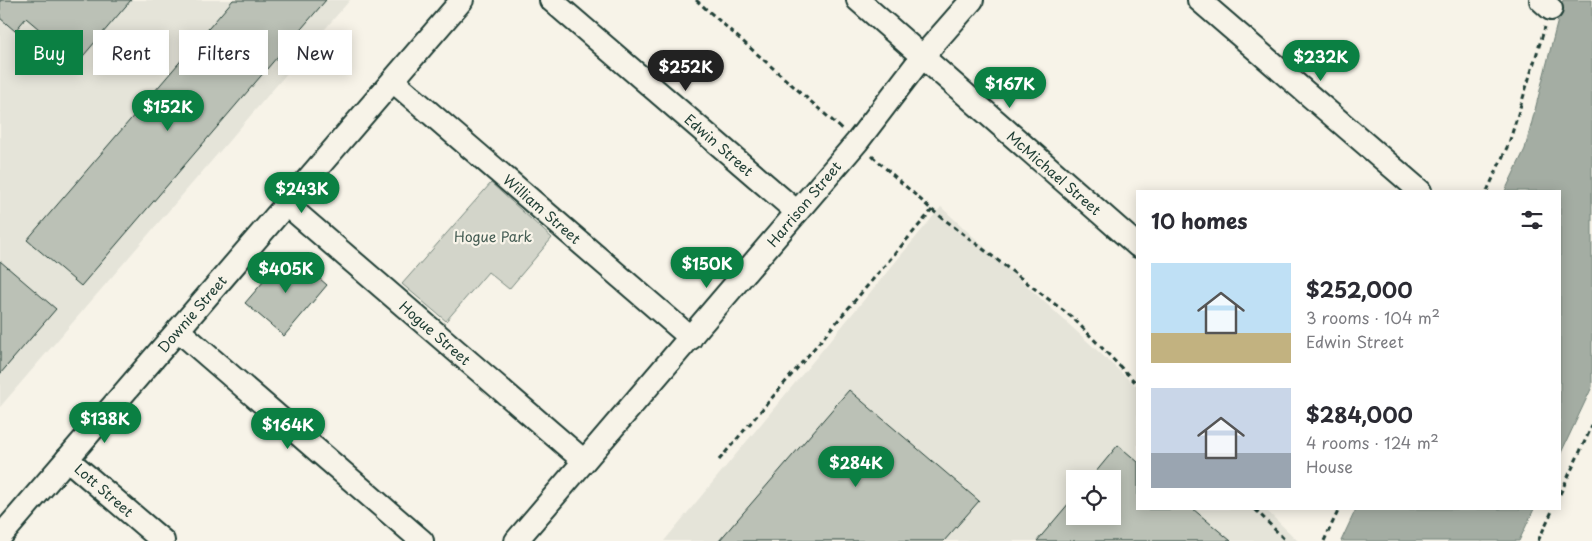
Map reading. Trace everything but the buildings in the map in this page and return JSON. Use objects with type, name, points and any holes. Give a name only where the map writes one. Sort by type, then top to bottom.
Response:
[{"type":"street","name":"Downie Street","points":[[0,538],[462,0]]},
{"type":"street","name":"Edwin Street","points":[[551,0],[797,212]]},
{"type":"street","name":"McMichael Street","points":[[858,0],[1136,244]]},
{"type":"street","name":"Harrison Street","points":[[516,541],[691,338],[856,142],[922,57],[972,0]]},
{"type":"street","points":[[1199,0],[1419,190]]},
{"type":"street","name":"William Street","points":[[393,81],[691,338]]},
{"type":"street","name":"Hogue Street","points":[[286,204],[584,461]]},
{"type":"street","points":[[178,330],[422,541]]},
{"type":"street","name":"Lott Street","points":[[67,459],[163,541]]},
{"type":"path","points":[[696,0],[932,210],[1073,318],[1136,383]]},
{"type":"path","points":[[1486,190],[1509,142],[1546,5]]},
{"type":"path","points":[[719,460],[932,210]]},
{"type":"path","points":[[1561,492],[1592,426]]},
{"type":"path","points":[[1256,510],[1286,541]]},
{"type":"path","points":[[1324,541],[1339,510]]},
{"type":"path","points":[[1538,541],[1553,510]]},
{"type":"shaded area","points":[[0,0],[350,0],[324,30],[278,30],[278,75],[286,75],[0,407]]},
{"type":"shaded area","points":[[1563,0],[1592,0],[1592,387],[1561,453],[1561,190],[1505,190],[1525,149]]},
{"type":"shaded area","points":[[941,207],[1136,386],[1136,510],[1266,510],[1298,541],[664,541]]},
{"type":"shaded area","points":[[1356,510],[1534,510],[1519,541],[1341,541]]},
{"type":"green space","name":"Hogue Park","points":[[491,183],[552,238],[509,289],[488,272],[446,321],[402,284]]}]
